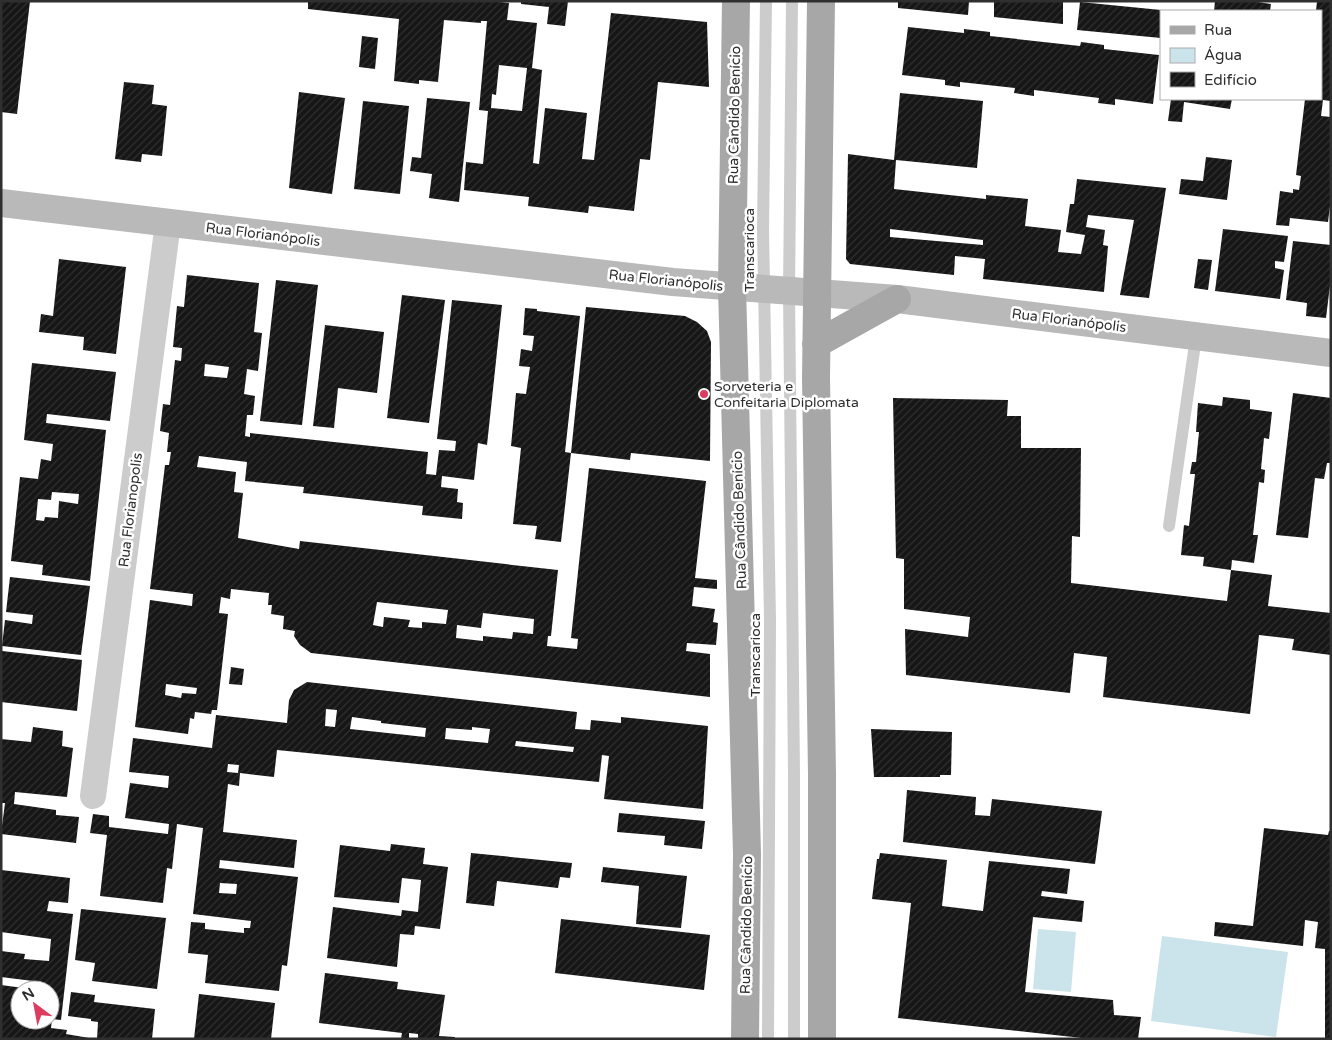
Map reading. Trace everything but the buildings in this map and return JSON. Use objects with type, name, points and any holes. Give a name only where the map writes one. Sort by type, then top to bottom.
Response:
[{"type":"main road","name":"Rua Cândido Benício","points":[[736,1],[732,286],[747,854],[745,1039]]},
{"type":"main road","points":[[820,1],[816,344],[822,774],[822,1039]]},
{"type":"main road","points":[[816,344],[897,299]]},
{"type":"street","name":"Rua Florianópolis","points":[[1,203],[672,282],[897,299],[1331,353]]},
{"type":"street","name":"Rua Florianopolis","points":[[93,796],[168,223]]},
{"type":"lane","name":"Transcarioca","points":[[766,1],[794,774],[794,1039]]},
{"type":"lane","name":"Transcarioca","points":[[768,1039],[770,620],[776,290],[792,1]]},
{"type":"lane","points":[[1169,526],[1196,337]]},
{"type":"water","points":[[1038,929],[1076,932],[1071,992],[1033,989]]},
{"type":"water","points":[[1162,936],[1288,952],[1276,1037],[1151,1021]]},
{"type":"place","name":"Sorveteria e Confeitaria Diplomata","points":[[704,394]]}]
